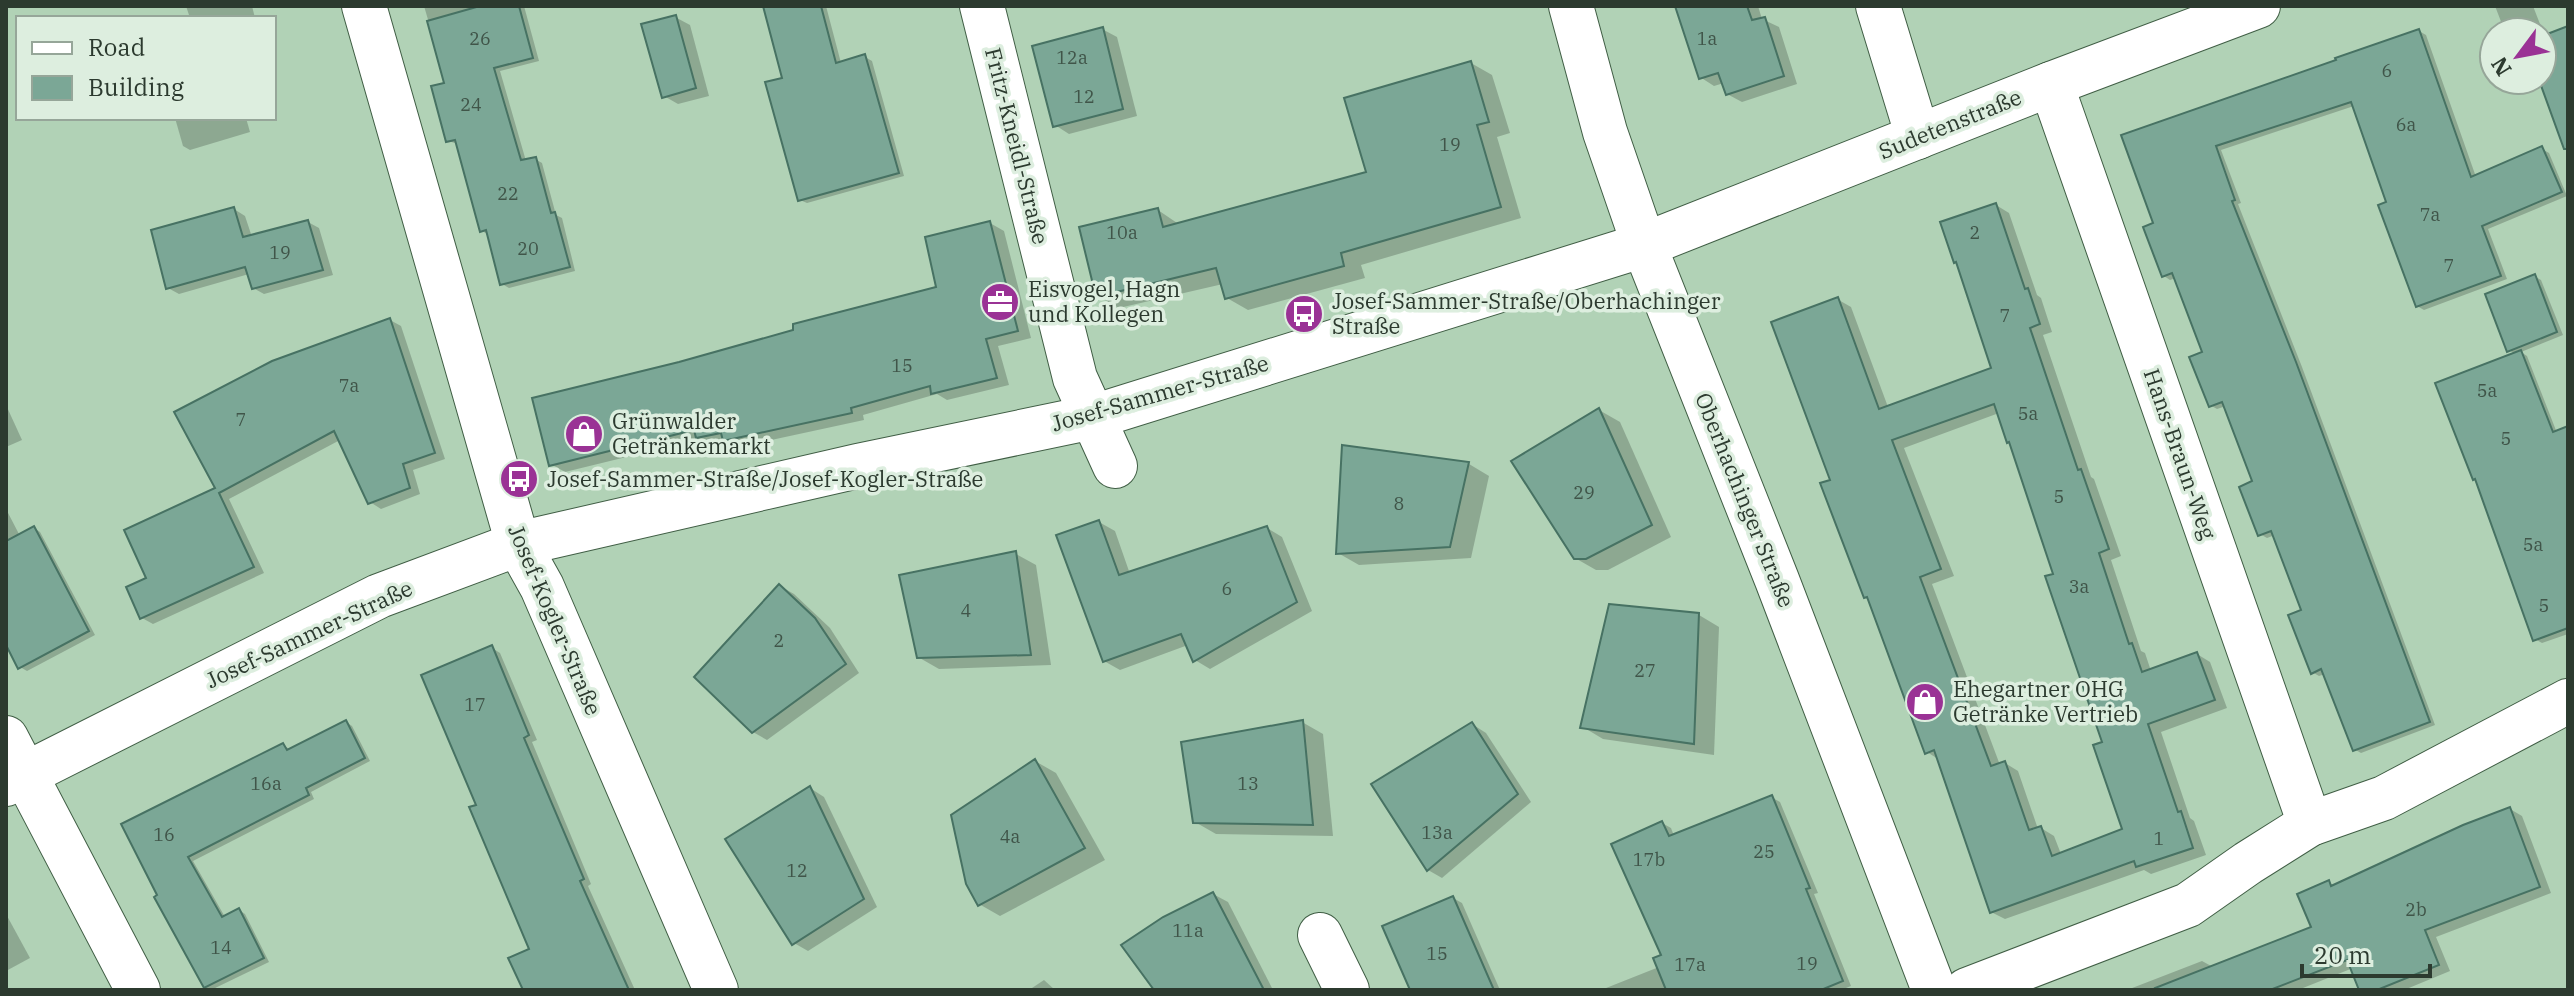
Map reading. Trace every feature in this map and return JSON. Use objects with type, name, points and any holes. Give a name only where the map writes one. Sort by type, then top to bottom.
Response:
[{"type":"street","name":"Josef-Kogler-Straße","points":[[364,6],[518,544],[542,587],[716,990]]},
{"type":"street","name":"Fritz-Kneidl-Straße","points":[[982,6],[1075,378],[1115,466]]},
{"type":"street","name":"Oberhachinger Straße","points":[[1571,6],[1605,132],[1644,245],[1934,990]]},
{"type":"street","points":[[1878,6],[1918,137]]},
{"type":"street","name":"Sudetenstraße","points":[[1644,245],[2258,6]]},
{"type":"street","name":"Hans-Braun-Weg","points":[[2051,84],[2310,824]]},
{"type":"street","name":"Josef-Sammer-Straße","points":[[12,765],[379,596],[518,544],[858,466],[1093,417],[1644,245]]},
{"type":"street","points":[[1967,990],[2188,905],[2310,824],[2384,798],[2568,701]]},
{"type":"street","points":[[12,765],[138,990]]},
{"type":"street","points":[[1320,935],[1347,990]]},
{"type":"building","points":[[480,6],[519,6],[533,58],[494,68],[521,160],[536,157],[570,267],[500,285],[486,230],[480,232],[455,140],[446,142],[431,86],[444,83],[427,21]]},
{"type":"building","points":[[763,6],[821,6],[836,63],[865,54],[899,173],[798,201],[765,82],[782,78]]},
{"type":"building","points":[[1675,6],[1747,6],[1752,20],[1765,17],[1784,76],[1726,95],[1718,73],[1699,79]]},
{"type":"building","points":[[676,15],[696,88],[662,98],[641,24]]},
{"type":"building","points":[[2568,26],[2568,149],[2564,149],[2545,96],[2558,96],[2558,30]]},
{"type":"building","points":[[1103,27],[1123,109],[1053,127],[1032,46]]},
{"type":"building","points":[[2419,29],[2471,177],[2542,146],[2562,192],[2482,226],[2501,276],[2416,307],[2378,205],[2386,202],[2351,102],[2216,146],[2235,200],[2232,201],[2296,362],[2430,722],[2353,751],[2321,669],[2311,674],[2288,615],[2301,610],[2271,531],[2258,536],[2239,487],[2252,481],[2222,402],[2209,407],[2189,357],[2202,352],[2172,273],[2162,277],[2143,227],[2153,223],[2121,135]]},
{"type":"building","points":[[1471,61],[1489,122],[1477,125],[1501,207],[1341,253],[1344,266],[1225,299],[1216,268],[1096,297],[1079,227],[1158,208],[1163,227],[1366,172],[1344,98]]},
{"type":"building","points":[[1996,203],[2040,324],[2030,328],[2078,470],[2081,469],[2109,549],[2099,553],[2129,644],[2132,643],[2142,672],[2197,652],[2215,700],[2148,724],[2193,848],[2136,867],[2134,861],[1990,913],[1934,750],[1925,754],[1867,597],[1864,598],[1820,483],[1830,480],[1771,322],[1838,297],[1879,409],[1991,368],[1940,222]],"holes":[[[1994,404],[2053,574],[2045,576],[2102,742],[2093,745],[2122,829],[2052,856],[2041,826],[2029,830],[2005,761],[1991,766],[1920,577],[1941,569],[1892,440]]]},
{"type":"building","points":[[234,207],[243,237],[308,220],[323,270],[252,289],[245,267],[166,289],[151,230]]},
{"type":"building","points":[[990,221],[1018,331],[986,339],[997,378],[931,394],[930,386],[851,408],[852,413],[723,441],[721,433],[696,438],[694,430],[549,466],[532,398],[679,362],[793,330],[793,324],[936,287],[925,237]]},
{"type":"building","points":[[2535,274],[2557,332],[2507,352],[2485,294]]},
{"type":"building","points":[[390,318],[435,453],[403,464],[410,488],[368,504],[334,431],[219,493],[254,567],[140,619],[126,587],[146,578],[124,530],[215,488],[174,412],[272,361]]},
{"type":"building","points":[[2521,350],[2553,432],[2568,426],[2568,628],[2533,641],[2475,479],[2435,383]]},
{"type":"building","points":[[1599,408],[1652,525],[1586,559],[1574,559],[1511,461]]},
{"type":"building","points":[[1342,445],[1469,462],[1450,547],[1336,554]]},
{"type":"building","points":[[1099,520],[1119,575],[1267,526],[1297,602],[1193,662],[1181,634],[1103,662],[1056,535]]},
{"type":"building","points":[[34,526],[89,631],[18,669],[6,645],[6,541]]},
{"type":"building","points":[[1016,551],[1031,655],[917,658],[899,575]]},
{"type":"building","points":[[779,584],[815,618],[846,664],[752,733],[694,677]]},
{"type":"building","points":[[1609,604],[1699,613],[1694,744],[1580,728]]},
{"type":"building","points":[[492,645],[529,735],[524,738],[584,879],[580,881],[629,990],[523,990],[508,958],[529,949],[469,807],[476,805],[421,675]]},
{"type":"building","points":[[346,720],[365,758],[306,788],[309,795],[188,857],[222,917],[239,908],[264,958],[204,988],[154,897],[157,895],[121,824],[283,743],[287,750]]},
{"type":"building","points":[[1303,720],[1313,825],[1193,823],[1181,742]]},
{"type":"building","points":[[1472,722],[1518,794],[1427,871],[1371,784]]},
{"type":"building","points":[[1035,759],[1085,848],[978,906],[966,884],[951,815]]},
{"type":"building","points":[[810,786],[864,899],[792,945],[725,839]]},
{"type":"building","points":[[1772,795],[1843,981],[1821,990],[1666,990],[1653,958],[1661,955],[1611,844],[1662,821],[1669,836]]},
{"type":"building","points":[[2510,807],[2540,887],[2425,930],[2439,965],[2377,990],[2359,990],[2347,960],[2270,990],[2156,990],[2311,927],[2297,894],[2329,880],[2331,886],[2463,825]]},
{"type":"building","points":[[1213,892],[1264,990],[1154,990],[1121,945],[1163,917]]},
{"type":"building","points":[[1453,896],[1494,990],[1410,990],[1382,926]]},
{"type":"place","name":"Eisvogel, Hagn und Kollegen","points":[[1000,302]]},
{"type":"place","name":"Josef-Sammer-Straße/Oberhachinger Straße","points":[[1304,314]]},
{"type":"place","name":"Grünwalder Getränkemarkt","points":[[584,434]]},
{"type":"place","name":"Josef-Sammer-Straße/Josef-Kogler-Straße","points":[[519,479]]},
{"type":"place","name":"Ehegartner OHG Getränke Vertrieb","points":[[1925,702]]}]
